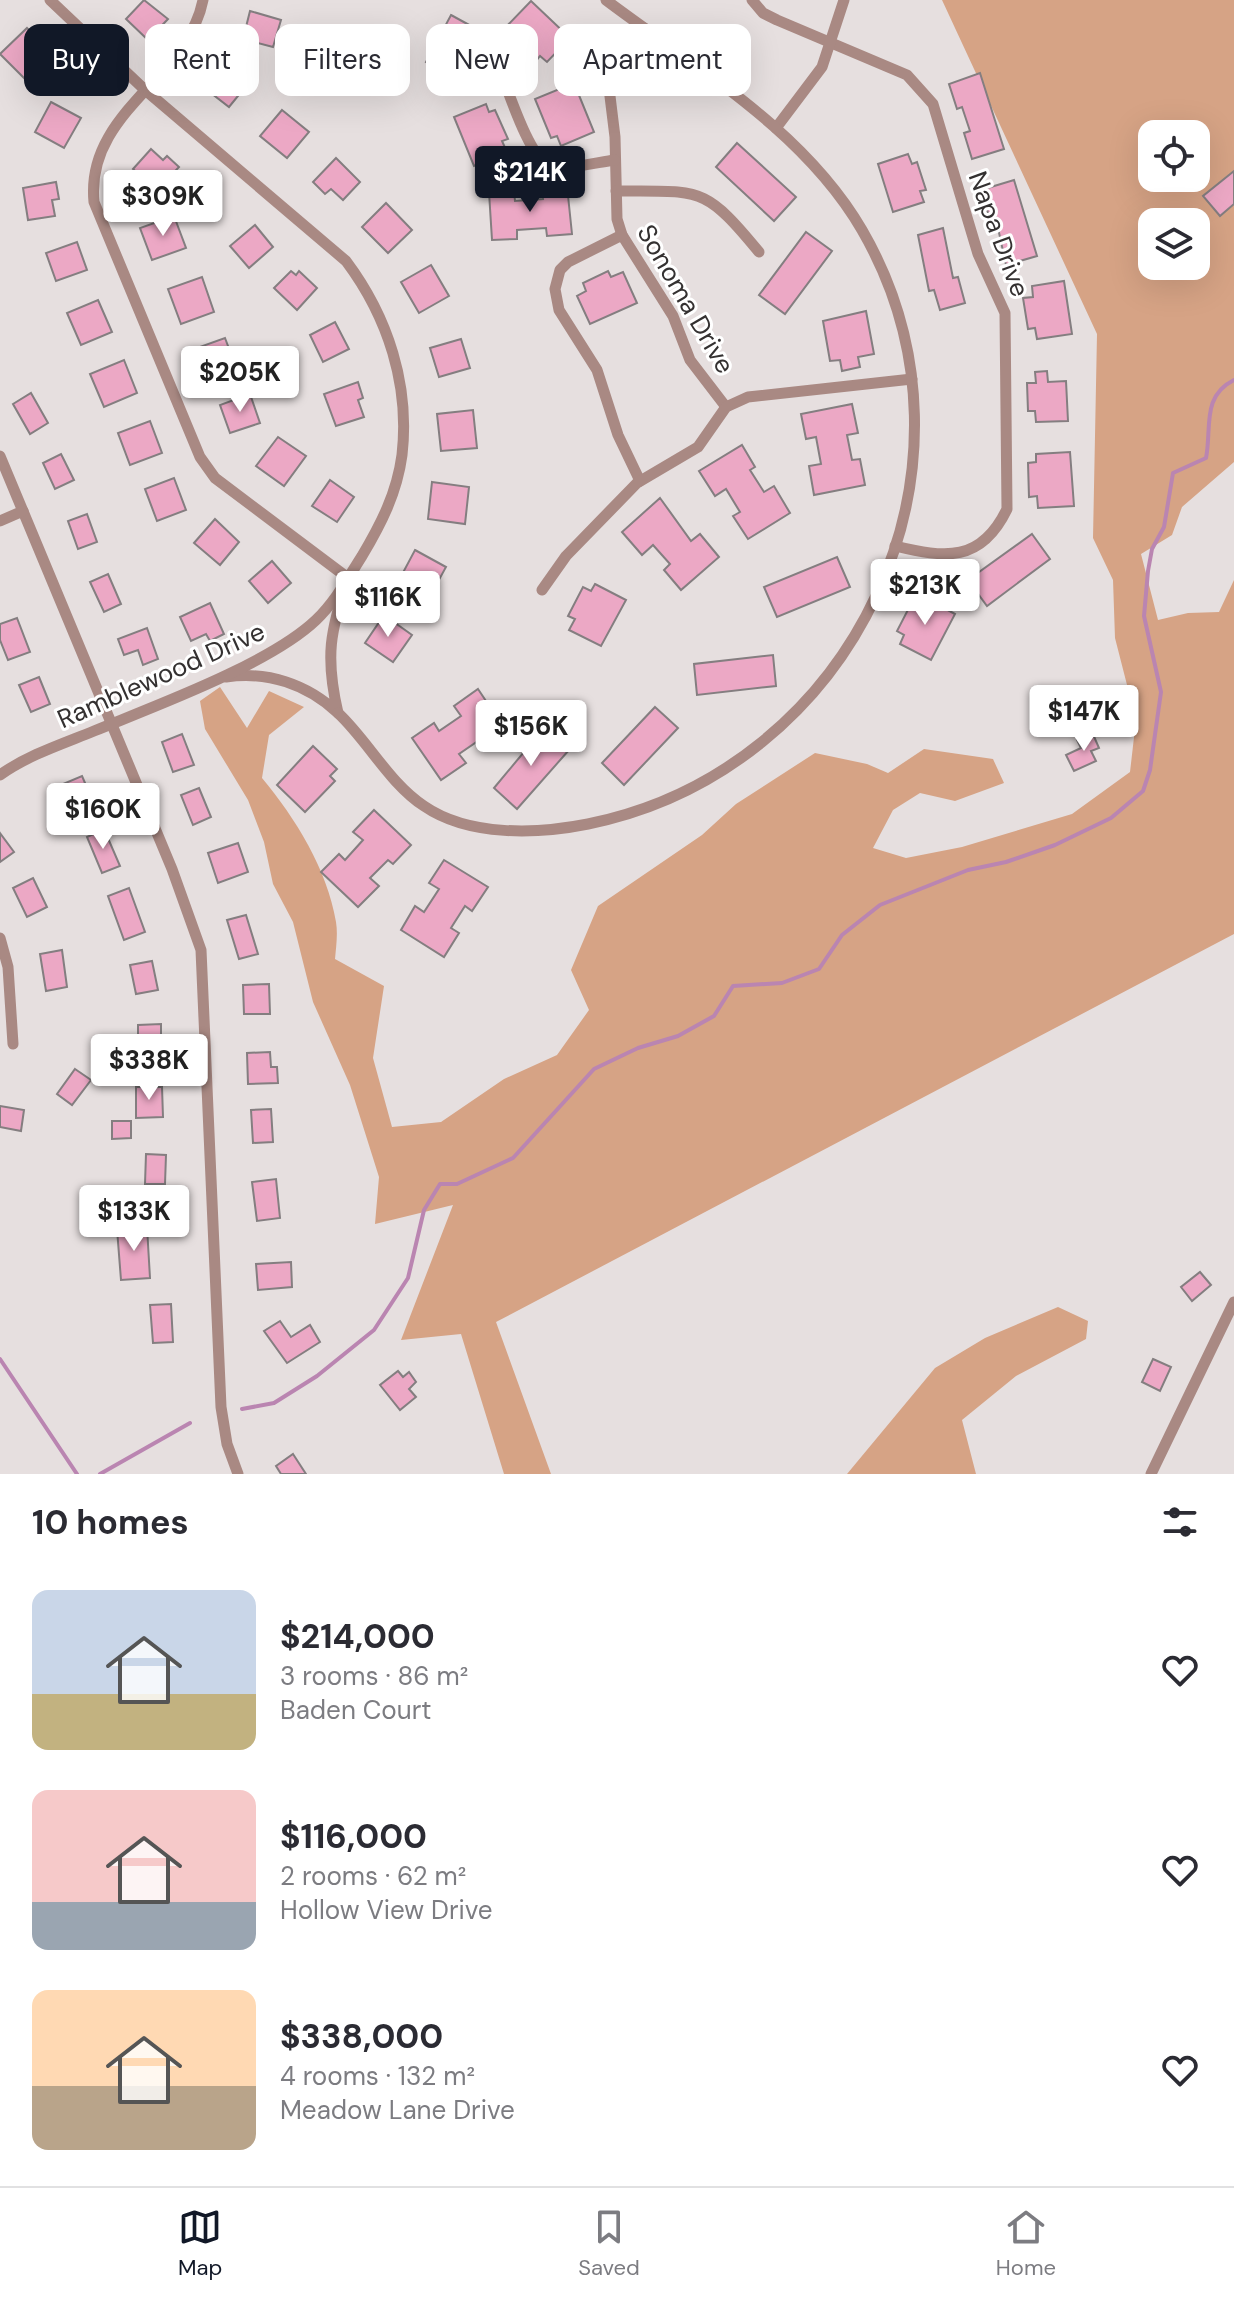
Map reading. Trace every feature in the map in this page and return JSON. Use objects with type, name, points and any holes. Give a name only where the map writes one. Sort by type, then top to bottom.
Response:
[{"type":"street","name":"Ramblewood Drive","points":[[0,775],[33,756],[216,679],[269,652],[316,621],[348,578],[383,520],[400,473],[403,398],[384,325],[368,291],[346,261],[144,89],[50,0]]},
{"type":"street","points":[[203,0],[192,34],[144,89],[102,146],[94,166],[94,202],[200,457],[215,478],[348,578],[331,629],[329,649],[329,669],[338,713]]},
{"type":"street","points":[[606,0],[639,24]]},
{"type":"street","name":"Napa Drive","points":[[752,0],[763,13],[907,75],[926,93],[933,104],[978,254],[1005,313],[1008,489],[1007,509],[1001,522],[983,543],[951,555],[935,556],[895,546]]},
{"type":"street","points":[[776,128],[822,67],[844,0]]},
{"type":"street","points":[[510,96],[533,149],[546,164],[558,167],[615,160]]},
{"type":"street","name":"Sonoma Drive","points":[[609,96],[617,219],[622,235],[673,316],[690,360],[726,407]]},
{"type":"street","points":[[216,679],[248,674],[280,680],[319,695],[424,807],[463,823],[510,831],[558,830],[616,818],[666,801],[719,773],[808,701],[843,657],[884,582],[911,480],[915,423],[912,379],[903,330],[876,256],[847,207],[776,128],[734,96]]},
{"type":"street","points":[[616,191],[692,192],[706,197],[730,217],[759,252]]},
{"type":"street","points":[[622,235],[568,262],[560,270],[555,289],[559,310],[597,370],[618,435],[640,481]]},
{"type":"street","points":[[542,590],[592,527],[640,481],[698,447],[726,407],[748,397],[912,379]]},
{"type":"street","points":[[0,456],[172,869],[201,950],[221,1407],[227,1444],[238,1474]]},
{"type":"street","points":[[0,521],[23,511]]},
{"type":"street","points":[[0,938],[8,967],[13,1044]]},
{"type":"street","points":[[1151,1474],[1234,1302]]},
{"type":"shaded area","points":[[942,0],[1234,0],[1234,462],[1182,507],[1172,535],[1141,554],[1158,620],[1188,613],[1219,612],[1234,580],[1234,934],[496,1322],[551,1474],[504,1474],[461,1334],[401,1340],[453,1205],[375,1224],[379,1177],[350,1085],[313,1002],[293,922],[273,884],[264,842],[248,800],[205,729],[200,701],[220,687],[247,728],[269,691],[304,707],[269,735],[262,778],[287,810],[318,864],[336,922],[335,959],[384,986],[373,1058],[392,1127],[441,1122],[504,1079],[557,1055],[589,1010],[571,970],[598,906],[702,835],[736,804],[815,753],[867,764],[888,773],[924,749],[993,759],[1004,783],[955,801],[920,793],[893,810],[873,848],[906,858],[962,847],[1072,814],[1130,772],[1136,720],[1115,638],[1113,580],[1093,538],[1097,334]]},
{"type":"shaded area","points":[[1058,1307],[1088,1321],[1086,1339],[1016,1376],[962,1420],[976,1474],[847,1474],[935,1368],[985,1338]]},
{"type":"building","points":[[144,0],[168,19],[163,24],[145,24],[145,37],[126,19]]},
{"type":"building","points":[[531,1],[555,24],[554,55],[547,62],[540,56],[538,58],[538,24],[509,24]]},
{"type":"building","points":[[250,11],[281,20],[280,24],[275,24],[273,47],[259,43],[259,24],[247,24]]},
{"type":"building","points":[[451,15],[467,24],[446,24]]},
{"type":"building","points":[[24,31],[24,78],[0,54]]},
{"type":"building","points":[[980,73],[1004,149],[972,159],[964,133],[970,131],[962,107],[957,109],[949,84]]},
{"type":"building","points":[[554,91],[554,96],[579,96],[594,132],[561,146],[557,136],[551,138],[535,99]]},
{"type":"building","points":[[215,96],[238,96],[229,107]]},
{"type":"building","points":[[51,102],[81,118],[64,148],[35,132]]},
{"type":"building","points":[[486,104],[489,112],[495,110],[508,139],[502,141],[507,152],[474,166],[454,117]]},
{"type":"building","points":[[282,110],[309,132],[287,158],[260,136]]},
{"type":"building","points":[[737,143],[796,197],[774,221],[716,167]]},
{"type":"building","points":[[151,149],[163,160],[167,156],[179,167],[156,191],[133,169]]},
{"type":"building","points":[[908,154],[912,164],[917,162],[926,190],[920,191],[924,202],[893,212],[878,164]]},
{"type":"building","points":[[336,158],[360,182],[343,200],[331,189],[325,194],[313,182]]},
{"type":"building","points":[[1234,171],[1234,204],[1220,216],[1203,196]]},
{"type":"building","points":[[1014,180],[1037,256],[1006,265],[995,214],[989,216],[981,190]]},
{"type":"building","points":[[56,182],[59,199],[52,200],[55,216],[28,220],[23,188]]},
{"type":"building","points":[[567,186],[572,234],[547,236],[546,228],[517,230],[517,239],[492,240],[489,192],[514,191],[515,201],[543,199],[542,188]]},
{"type":"building","points":[[386,203],[412,230],[388,253],[362,227]]},
{"type":"building","points":[[174,216],[186,248],[152,260],[140,228]]},
{"type":"building","points":[[255,225],[273,247],[249,268],[230,246]]},
{"type":"building","points":[[943,228],[953,278],[958,277],[965,303],[940,310],[934,290],[929,291],[918,235]]},
{"type":"building","points":[[806,232],[832,251],[785,314],[759,295]]},
{"type":"building","points":[[77,242],[87,270],[56,281],[46,253]]},
{"type":"building","points":[[431,265],[449,296],[419,313],[401,282]]},
{"type":"building","points":[[291,271],[296,275],[299,271],[317,288],[297,310],[274,288]]},
{"type":"building","points":[[608,271],[611,277],[623,272],[637,303],[590,324],[577,296],[586,291],[583,283]]},
{"type":"building","points":[[202,277],[214,312],[181,324],[168,289]]},
{"type":"building","points":[[1064,281],[1072,334],[1037,339],[1035,328],[1028,329],[1023,298],[1033,297],[1032,286]]},
{"type":"building","points":[[98,300],[112,332],[81,345],[67,313]]},
{"type":"building","points":[[866,311],[874,354],[858,357],[860,367],[842,371],[840,360],[830,361],[823,321]]},
{"type":"building","points":[[335,322],[349,349],[323,362],[310,335]]},
{"type":"building","points":[[225,338],[237,370],[206,381],[194,349]]},
{"type":"building","points":[[461,339],[470,368],[439,377],[430,348]]},
{"type":"building","points":[[124,360],[137,393],[104,407],[90,374]]},
{"type":"building","points":[[1047,371],[1048,382],[1066,381],[1068,421],[1036,422],[1035,411],[1028,411],[1027,383],[1036,383],[1035,372]]},
{"type":"building","points":[[358,382],[363,398],[358,400],[364,417],[336,426],[324,394]]},
{"type":"building","points":[[31,393],[48,423],[30,434],[13,404]]},
{"type":"building","points":[[250,394],[260,423],[230,433],[220,405]]},
{"type":"building","points":[[852,404],[858,433],[847,435],[852,460],[860,459],[865,485],[814,495],[809,466],[821,464],[816,437],[806,439],[801,414]]},
{"type":"building","points":[[473,410],[477,448],[441,451],[437,414]]},
{"type":"building","points":[[150,421],[162,453],[130,465],[118,433]]},
{"type":"building","points":[[278,437],[306,456],[284,486],[256,466]]},
{"type":"building","points":[[742,445],[755,467],[750,470],[764,492],[774,486],[790,513],[748,539],[733,516],[740,512],[726,489],[715,496],[699,471]]},
{"type":"building","points":[[1070,452],[1074,506],[1038,508],[1037,496],[1029,497],[1028,463],[1036,462],[1036,454]]},
{"type":"building","points":[[61,454],[74,480],[55,489],[43,463]]},
{"type":"building","points":[[174,478],[186,510],[157,521],[145,489]]},
{"type":"building","points":[[330,480],[354,497],[337,522],[312,506]]},
{"type":"building","points":[[432,482],[469,487],[465,524],[428,519]]},
{"type":"building","points":[[660,498],[691,541],[700,534],[719,557],[681,590],[664,570],[670,564],[653,545],[642,555],[622,532]]},
{"type":"building","points":[[87,514],[97,542],[78,549],[68,521]]},
{"type":"building","points":[[215,519],[239,542],[220,565],[194,543]]},
{"type":"building","points":[[1032,534],[1050,559],[987,606],[968,580]]},
{"type":"building","points":[[415,550],[446,567],[429,598],[398,582]]},
{"type":"building","points":[[837,557],[850,587],[777,617],[764,587]]},
{"type":"building","points":[[272,561],[291,583],[268,603],[249,581]]},
{"type":"building","points":[[108,574],[121,604],[104,612],[90,582]]},
{"type":"building","points":[[595,584],[626,600],[601,646],[569,630],[575,619],[568,616],[583,587],[591,591]]},
{"type":"building","points":[[924,597],[955,614],[931,660],[900,644],[904,635],[897,631],[912,602],[919,606]]},
{"type":"building","points":[[210,603],[224,634],[210,641],[206,634],[191,641],[180,617]]},
{"type":"building","points":[[384,615],[412,635],[393,662],[365,643]]},
{"type":"building","points":[[17,618],[30,652],[8,660],[0,640],[0,624]]},
{"type":"building","points":[[147,628],[158,659],[143,665],[138,650],[124,655],[118,639]]},
{"type":"building","points":[[773,655],[776,686],[697,695],[694,664]]},
{"type":"building","points":[[39,677],[50,704],[31,712],[19,685]]},
{"type":"building","points":[[478,689],[506,731],[485,745],[481,739],[459,754],[466,763],[441,780],[412,738],[434,723],[439,731],[461,716],[454,706]]},
{"type":"building","points":[[655,707],[678,728],[624,785],[602,763]]},
{"type":"building","points":[[544,728],[569,750],[517,809],[494,788]]},
{"type":"building","points":[[1092,732],[1099,748],[1091,751],[1096,761],[1074,771],[1066,755],[1081,748],[1077,740]]},
{"type":"building","points":[[182,734],[194,765],[173,772],[162,742]]},
{"type":"building","points":[[313,746],[337,769],[330,776],[335,781],[305,812],[277,785]]},
{"type":"building","points":[[82,776],[94,804],[75,812],[63,784]]},
{"type":"building","points":[[199,788],[211,817],[193,825],[181,795]]},
{"type":"building","points":[[374,810],[411,845],[393,864],[388,860],[370,878],[379,886],[358,907],[321,872],[339,854],[345,860],[363,840],[353,832]]},
{"type":"building","points":[[104,829],[120,866],[102,873],[87,837]]},
{"type":"building","points":[[0,833],[14,852],[0,862]]},
{"type":"building","points":[[238,843],[248,872],[218,883],[208,853]]},
{"type":"building","points":[[444,860],[488,887],[472,911],[465,906],[451,928],[459,933],[444,957],[401,930],[415,906],[424,912],[439,889],[429,883]]},
{"type":"building","points":[[33,878],[47,907],[27,917],[13,888]]},
{"type":"building","points":[[129,888],[145,932],[124,940],[108,896]]},
{"type":"building","points":[[246,915],[258,954],[239,959],[227,920]]},
{"type":"building","points":[[62,950],[67,987],[46,991],[40,954]]},
{"type":"building","points":[[152,961],[158,990],[136,994],[130,965]]},
{"type":"building","points":[[269,984],[270,1014],[244,1014],[243,985]]},
{"type":"building","points":[[161,1024],[161,1060],[138,1060],[138,1025]]},
{"type":"building","points":[[270,1052],[271,1067],[277,1067],[278,1083],[248,1084],[247,1053]]},
{"type":"building","points":[[75,1069],[91,1080],[72,1105],[57,1094]]},
{"type":"building","points":[[136,1087],[162,1087],[163,1117],[136,1118]]},
{"type":"building","points":[[0,1106],[24,1110],[21,1131],[0,1127]]},
{"type":"building","points":[[271,1109],[273,1142],[253,1143],[251,1110]]},
{"type":"building","points":[[112,1121],[131,1121],[131,1138],[112,1139]]},
{"type":"building","points":[[146,1154],[166,1155],[165,1184],[145,1184]]},
{"type":"building","points":[[276,1179],[280,1218],[257,1221],[252,1182]]},
{"type":"building","points":[[147,1227],[150,1278],[121,1280],[117,1229]]},
{"type":"building","points":[[291,1262],[292,1287],[258,1290],[256,1264]]},
{"type":"building","points":[[1200,1272],[1211,1285],[1192,1301],[1181,1287]]},
{"type":"building","points":[[171,1304],[173,1342],[153,1343],[150,1305]]},
{"type":"building","points":[[280,1321],[291,1337],[310,1325],[320,1342],[287,1363],[264,1331]]},
{"type":"building","points":[[1153,1359],[1171,1367],[1160,1391],[1142,1382]]},
{"type":"building","points":[[398,1371],[403,1377],[409,1372],[416,1382],[409,1389],[416,1397],[400,1410],[380,1385]]},
{"type":"building","points":[[293,1454],[306,1474],[281,1474],[276,1466]]},
{"type":"waterway","points":[[242,1409],[274,1403],[317,1376],[374,1330],[408,1278],[424,1210],[440,1184],[457,1184],[513,1158],[594,1069],[638,1048],[678,1036],[714,1016],[733,986],[782,983],[819,969],[842,935],[880,905],[968,870],[1006,862],[1055,845],[1111,818],[1143,791],[1150,770],[1161,692],[1144,616],[1152,549],[1164,527],[1173,473],[1206,458],[1212,404],[1224,387],[1234,380]]},
{"type":"waterway","points":[[0,1359],[77,1474]]},
{"type":"waterway","points":[[100,1474],[190,1423]]}]
